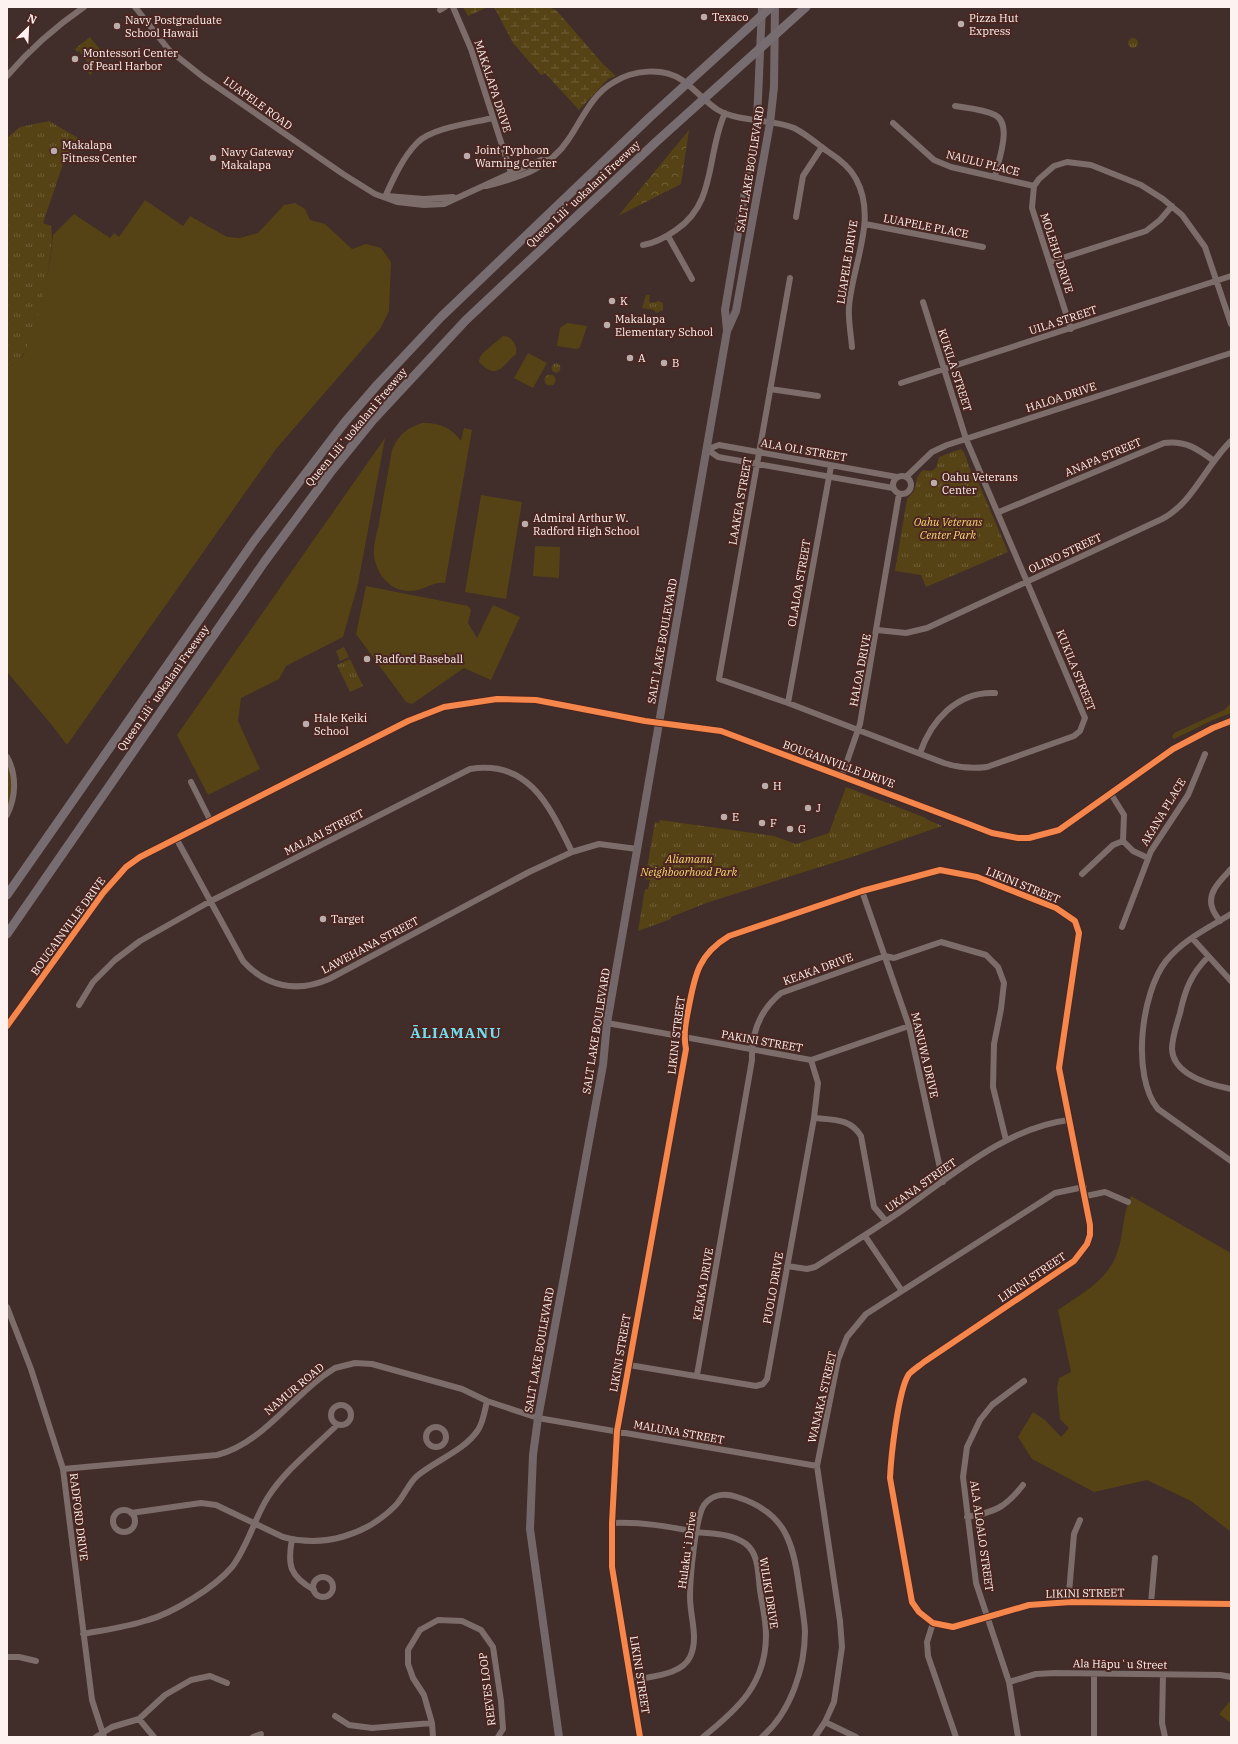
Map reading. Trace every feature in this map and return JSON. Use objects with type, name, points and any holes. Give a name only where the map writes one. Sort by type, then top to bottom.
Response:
[{"type":"highway","name":"Queen Liliʻuokalani Freeway","points":[[7,894],[254,541],[313,461],[345,422],[378,384],[441,317],[649,118],[771,7]]},
{"type":"highway","name":"Queen Liliʻuokalani Freeway","points":[[7,934],[265,561],[353,445],[396,394],[466,320],[656,142],[806,7]]},
{"type":"main road","name":"SALT LAKE BOULEVARD","points":[[727,331],[725,310],[757,121],[762,7]]},
{"type":"main road","name":"SALT LAKE BOULEVARD","points":[[559,1737],[530,1529],[533,1455],[538,1418],[603,1064],[607,1023],[727,331],[736,311],[770,123],[774,87],[775,7]]},
{"type":"street","name":"LUAPELE ROAD","points":[[135,7],[161,42],[185,63],[307,151],[375,194],[424,199],[459,197],[541,160],[548,160]]},
{"type":"street","name":"MAKALAPA DRIVE","points":[[453,7],[471,49],[511,173]]},
{"type":"street","points":[[7,76],[37,43],[81,8]]},
{"type":"street","name":"LUAPELE ROAD","points":[[486,186],[541,168],[568,142],[589,106],[600,93],[614,82],[630,75],[648,72],[675,76],[712,106],[725,113],[757,121]]},
{"type":"street","points":[[955,106],[995,115],[1003,122],[1004,136],[995,177]]},
{"type":"street","points":[[643,245],[655,243],[668,236],[692,218],[704,196],[715,136],[725,113]]},
{"type":"street","points":[[385,196],[402,165],[417,143],[432,134],[493,118]]},
{"type":"street","name":"LUAPELE DRIVE","points":[[757,121],[793,128],[841,161],[856,178],[863,200],[865,224],[849,308],[852,347]]},
{"type":"street","name":"NAULU PLACE","points":[[893,123],[934,160],[951,167],[1034,186]]},
{"type":"street","points":[[796,217],[803,176],[822,147]]},
{"type":"street","points":[[1034,186],[1043,174],[1054,166],[1068,162],[1082,162],[1141,185],[1172,206],[1197,234],[1205,247],[1218,281],[1231,324]]},
{"type":"street","name":"MOLEHU DRIVE","points":[[1034,186],[1032,208],[1071,329]]},
{"type":"street","points":[[1050,262],[1146,231],[1160,220],[1172,206]]},
{"type":"street","name":"LUAPELE PLACE","points":[[865,224],[983,247]]},
{"type":"street","points":[[668,236],[692,278]]},
{"type":"street","name":"UILA STREET","points":[[901,383],[1231,276]]},
{"type":"street","name":"LAAKEA STREET","points":[[719,679],[790,278]]},
{"type":"street","name":"KUKILA STREET","points":[[719,679],[788,703],[954,766],[976,768],[988,767],[1074,736],[1080,731],[1085,722],[1084,712],[999,512],[966,439],[923,302]]},
{"type":"street","name":"HALOA DRIVE","points":[[906,477],[932,452],[966,439],[1231,353]]},
{"type":"street","points":[[770,389],[818,396]]},
{"type":"street","name":"OLINO STREET","points":[[877,630],[906,633],[921,630],[1167,516],[1183,502],[1231,441]]},
{"type":"street","name":"ANAPA STREET","points":[[999,512],[1164,443],[1177,442],[1188,444],[1214,461]]},
{"type":"street","name":"ALA OLI STREET","points":[[707,449],[719,445],[897,477]]},
{"type":"street","name":"ALA OLI STREET","points":[[707,449],[718,457],[893,488]]},
{"type":"street","name":"OLALOA STREET","points":[[788,703],[830,466]]},
{"type":"street","points":[[897,477],[906,477],[910,481],[910,490],[905,494],[899,494],[893,488],[893,483],[897,477]]},
{"type":"street","name":"HALOA DRIVE","points":[[842,776],[858,730],[877,630],[899,494]]},
{"type":"street","points":[[920,753],[932,727],[950,708],[976,694],[994,693]]},
{"type":"street","name":"BOUGAINVILLE DRIVE","points":[[7,1026],[114,880],[140,856],[408,721],[444,707],[496,699],[536,700],[660,723],[720,731],[992,833],[1007,837],[1030,838],[1059,830],[1187,740],[1231,721]]},
{"type":"street","name":"AKANA PLACE","points":[[1122,927],[1155,842],[1188,795],[1205,754]]},
{"type":"street","points":[[7,757],[13,774],[14,786],[14,796],[7,815]]},
{"type":"street","name":"MALAAI STREET","points":[[79,1005],[93,982],[115,960],[140,941],[209,902],[461,772],[479,768],[507,770],[523,778],[540,795],[572,852]]},
{"type":"street","points":[[190,782],[210,820]]},
{"type":"street","name":"AKANA PLACE","points":[[1111,794],[1124,815],[1123,841],[1133,851],[1148,858]]},
{"type":"street","name":"LAWEHANA STREET","points":[[176,838],[236,953],[250,969],[267,981],[298,987],[309,986],[329,979],[529,872],[572,852],[599,844],[637,849]]},
{"type":"street","points":[[1082,874],[1113,845],[1123,841]]},
{"type":"street","points":[[1220,921],[1212,907],[1212,898],[1216,885],[1231,869]]},
{"type":"street","name":"LIKINI STREET","points":[[640,1737],[612,1567],[612,1523],[617,1431],[686,1049],[684,1038],[694,976],[704,958],[712,948],[729,936],[862,891],[940,870],[977,877],[1056,908],[1075,921],[1079,933],[1059,1068],[1086,1196],[1090,1235],[1085,1247],[1078,1257],[924,1362],[910,1374],[903,1387],[890,1458],[890,1478],[910,1596],[919,1612],[932,1623],[940,1626],[959,1626],[1029,1605],[1070,1602],[1231,1604]]},
{"type":"street","name":"MANUWA DRIVE","points":[[862,891],[909,1026],[942,1182]]},
{"type":"street","points":[[1231,914],[1192,938],[1166,961],[1150,991],[1145,1013],[1143,1045],[1145,1081],[1151,1100],[1162,1113],[1231,1161]]},
{"type":"street","points":[[1192,938],[1231,981]]},
{"type":"street","name":"KEAKA DRIVE","points":[[698,1375],[752,1060],[752,1048],[760,1016],[768,1004],[780,993],[885,956],[894,958],[941,942],[986,955],[998,967],[1004,983],[1001,1009],[994,1044],[993,1087],[1006,1140]]},
{"type":"street","points":[[1208,957],[1195,970],[1186,987],[1173,1042],[1173,1054],[1180,1067],[1199,1079],[1214,1085],[1231,1089]]},
{"type":"street","name":"PAKINI STREET","points":[[607,1023],[684,1038],[752,1048],[811,1060],[909,1026]]},
{"type":"street","name":"PUOLO DRIVE","points":[[628,1365],[698,1375],[756,1386],[763,1384],[767,1379],[814,1118],[818,1082],[811,1060]]},
{"type":"street","points":[[814,1118],[846,1122],[856,1127],[861,1136],[874,1207],[886,1221]]},
{"type":"street","name":"UKANA STREET","points":[[787,1266],[807,1269],[816,1267],[865,1236],[942,1182],[1006,1140],[1037,1127],[1069,1120]]},
{"type":"street","name":"WANAKA STREET","points":[[815,1737],[825,1722],[834,1702],[842,1647],[840,1621],[817,1466],[838,1360],[847,1337],[866,1314],[1054,1193],[1084,1187]]},
{"type":"street","points":[[1086,1196],[1105,1192],[1128,1202]]},
{"type":"street","points":[[865,1236],[902,1291]]},
{"type":"street","name":"RADFORD DRIVE","points":[[7,1307],[31,1369],[63,1469],[83,1634],[93,1705],[100,1736]]},
{"type":"street","name":"NAMUR ROAD","points":[[63,1469],[186,1458],[231,1451],[256,1435],[323,1376],[335,1368],[355,1363],[372,1364],[462,1389],[487,1401],[538,1418]]},
{"type":"street","name":"ALA ALOALO STREET","points":[[1018,1737],[1009,1682],[986,1617],[976,1583],[962,1477],[964,1459],[969,1440],[980,1420],[992,1405],[1024,1381]]},
{"type":"street","points":[[131,1513],[201,1503],[216,1505],[292,1539],[329,1541],[362,1530],[381,1518],[397,1504],[416,1478],[467,1443],[479,1429],[487,1401]]},
{"type":"street","name":"MALUNA STREET","points":[[538,1418],[817,1466]]},
{"type":"street","points":[[83,1634],[149,1620],[182,1604],[215,1584],[235,1561],[268,1497],[286,1474],[337,1425]]},
{"type":"street","points":[[442,1445],[448,1455]]},
{"type":"street","points":[[967,1517],[985,1514],[998,1509],[1011,1500],[1023,1485]]},
{"type":"street","name":"Hulakuʻi Drive","points":[[630,1681],[676,1671],[690,1658],[694,1641],[690,1598],[697,1532],[701,1513],[706,1503],[716,1496],[728,1495],[757,1504],[768,1511],[779,1522],[790,1540],[797,1571],[804,1619],[803,1656],[798,1676],[788,1701],[774,1724],[762,1737]]},
{"type":"street","points":[[1070,1602],[1069,1593],[1074,1534],[1080,1520]]},
{"type":"street","name":"WILIKI DRIVE","points":[[612,1523],[645,1522],[697,1532],[730,1536],[741,1541],[751,1550],[757,1566],[766,1634],[762,1662],[753,1686],[734,1712],[703,1737]]},
{"type":"street","points":[[292,1539],[289,1556],[292,1571],[299,1582],[314,1590]]},
{"type":"street","points":[[1151,1602],[1155,1558]]},
{"type":"street","name":"REEVES LOOP","points":[[433,1737],[432,1723],[424,1695],[413,1678],[408,1664],[408,1650],[420,1630],[438,1620],[462,1621],[481,1630],[493,1647],[501,1701],[503,1729],[498,1737]]},
{"type":"street","points":[[932,1623],[927,1642],[928,1656],[956,1737]]},
{"type":"street","points":[[7,1657],[19,1657],[36,1661]]},
{"type":"street","name":"Ala Hāpuʻu Street","points":[[1009,1682],[1041,1674],[1220,1675],[1231,1677]]},
{"type":"street","points":[[1094,1674],[1094,1737]]},
{"type":"street","points":[[1164,1675],[1162,1723],[1165,1737]]},
{"type":"street","points":[[100,1736],[112,1727],[139,1719],[165,1695],[191,1680],[210,1676],[228,1683]]},
{"type":"street","points":[[335,1716],[349,1725],[372,1728],[432,1723]]},
{"type":"street","points":[[139,1719],[154,1737]]},
{"type":"street","points":[[825,1722],[856,1737]]},
{"type":"street","points":[[253,1737],[261,1734]]},
{"type":"green space","points":[[463,7],[488,7],[468,16]]},
{"type":"green space","points":[[494,7],[549,7],[557,11],[603,64],[616,76],[608,79],[579,110],[545,73],[541,75],[513,43]]},
{"type":"green space","points":[[90,37],[101,51],[91,75],[88,72],[92,68],[79,51],[77,52],[75,49]]},
{"type":"green space","points":[[1133,38],[1138,43],[1133,48],[1128,43]]},
{"type":"green space","points":[[49,121],[78,138],[63,164],[43,223],[51,226],[51,254],[44,292],[34,329],[23,355],[18,361],[7,369],[7,138],[20,127]]},
{"type":"green space","points":[[689,130],[681,184],[618,216]]},
{"type":"green space","points":[[145,200],[183,226],[190,216],[227,237],[240,238],[258,233],[284,205],[295,203],[305,209],[310,220],[325,224],[352,249],[366,244],[381,248],[391,262],[389,311],[380,329],[276,449],[67,745],[7,672],[7,369],[23,356],[29,342],[43,296],[50,262],[53,235],[74,214],[110,238],[114,233],[119,237]]},
{"type":"green space","points":[[646,295],[650,295],[649,302],[653,303],[658,301],[663,303],[663,310],[656,313],[654,310],[642,308]]},
{"type":"green space","points":[[567,323],[587,326],[580,347],[577,349],[557,346],[560,328]]},
{"type":"green space","points":[[503,336],[506,336],[514,342],[516,354],[498,370],[490,370],[479,362],[480,357]]},
{"type":"green space","points":[[528,353],[547,363],[533,388],[514,378]]},
{"type":"green space","points":[[556,363],[561,368],[556,373],[551,368]]},
{"type":"green space","points":[[550,374],[554,376],[556,380],[554,384],[550,386],[546,384],[544,380],[546,376]]},
{"type":"green space","points":[[422,423],[439,425],[449,429],[461,441],[464,428],[472,430],[445,583],[435,584],[414,591],[408,591],[396,588],[386,581],[379,572],[375,562],[374,548],[392,450],[400,436],[412,427]]},
{"type":"green space","points":[[385,438],[358,584],[343,637],[286,666],[279,679],[241,698],[238,721],[260,769],[208,795],[177,735]]},
{"type":"green space","name":"Oahu Veterans Center Park","points":[[961,449],[964,452],[975,483],[978,482],[980,486],[1008,552],[926,587],[921,575],[895,571],[907,499],[914,491],[917,478],[923,470],[931,471],[936,468],[939,457]]},
{"type":"green space","points":[[481,495],[522,502],[506,599],[465,592]]},
{"type":"green space","points":[[535,546],[560,547],[559,578],[533,576]]},
{"type":"green space","points":[[366,586],[468,606],[471,610],[468,623],[477,638],[493,605],[520,617],[491,680],[464,668],[412,704],[406,702],[356,634]]},
{"type":"green space","points":[[344,647],[349,657],[340,661],[336,651]]},
{"type":"green space","points":[[350,659],[363,686],[350,692],[337,665]]},
{"type":"green space","points":[[1231,703],[1231,713],[1174,739],[1172,737],[1174,733],[1224,710]]},
{"type":"green space","points":[[7,757],[14,786],[7,815]]},
{"type":"green space","name":"Aliamanu Neighboorhood Park","points":[[846,787],[926,818],[942,826],[858,855],[709,902],[671,917],[671,919],[638,931],[645,889],[648,889],[650,880],[645,879],[655,822],[659,823],[660,820],[774,836],[796,844],[829,833]]},
{"type":"green space","points":[[1131,1196],[1231,1253],[1231,1532],[1191,1501],[1147,1480],[1094,1492],[1032,1459],[1018,1437],[1033,1412],[1045,1420],[1061,1437],[1069,1428],[1060,1419],[1057,1388],[1059,1378],[1071,1372],[1058,1310],[1092,1286],[1113,1263],[1119,1246],[1126,1210]]},
{"type":"green space","points":[[1231,1700],[1231,1723],[1219,1714]]},
{"type":"cycle path","points":[[7,1026],[103,893],[126,867],[140,857],[408,721],[444,707],[497,699],[536,700],[645,721],[721,731],[992,833],[1018,838],[1029,838],[1059,830],[1173,749],[1213,728],[1231,721]]},
{"type":"cycle path","points":[[640,1737],[612,1567],[612,1523],[617,1431],[686,1049],[686,1022],[696,975],[700,966],[711,950],[729,936],[862,891],[940,870],[977,877],[1056,908],[1075,921],[1079,933],[1059,1068],[1090,1225],[1090,1235],[1087,1244],[1074,1261],[924,1362],[909,1374],[905,1382],[898,1408],[890,1478],[912,1602],[919,1612],[933,1623],[953,1627],[1029,1605],[1071,1602],[1231,1604]]},
{"type":"place","name":"Texaco","points":[[704,17]]},
{"type":"place","name":"Pizza Hut Express","points":[[961,24]]},
{"type":"place","name":"Navy Postgraduate School Hawaii","points":[[117,26]]},
{"type":"place","name":"Montessori Center of Pearl Harbor","points":[[75,59]]},
{"type":"place","name":"Makalapa Fitness Center","points":[[54,151]]},
{"type":"place","name":"Joint Typhoon Warning Center","points":[[467,156]]},
{"type":"place","name":"Navy Gateway Makalapa","points":[[213,158]]},
{"type":"place","name":"K","points":[[612,301]]},
{"type":"place","name":"Makalapa Elementary School","points":[[607,325]]},
{"type":"place","name":"A","points":[[630,358]]},
{"type":"place","name":"B","points":[[664,363]]},
{"type":"place","name":"Oahu Veterans Center","points":[[934,483]]},
{"type":"place","name":"Admiral Arthur W. Radford High School","points":[[525,524]]},
{"type":"place","name":"Radford Baseball","points":[[367,659]]},
{"type":"place","name":"Hale Keiki School","points":[[306,724]]},
{"type":"place","name":"H","points":[[765,786]]},
{"type":"place","name":"J","points":[[808,808]]},
{"type":"place","name":"E","points":[[724,817]]},
{"type":"place","name":"F","points":[[762,823]]},
{"type":"place","name":"G","points":[[790,829]]},
{"type":"place","name":"Target","points":[[323,919]]},
{"type":"district","name":"ĀLIAMANU","points":[[456,1032]]}]
